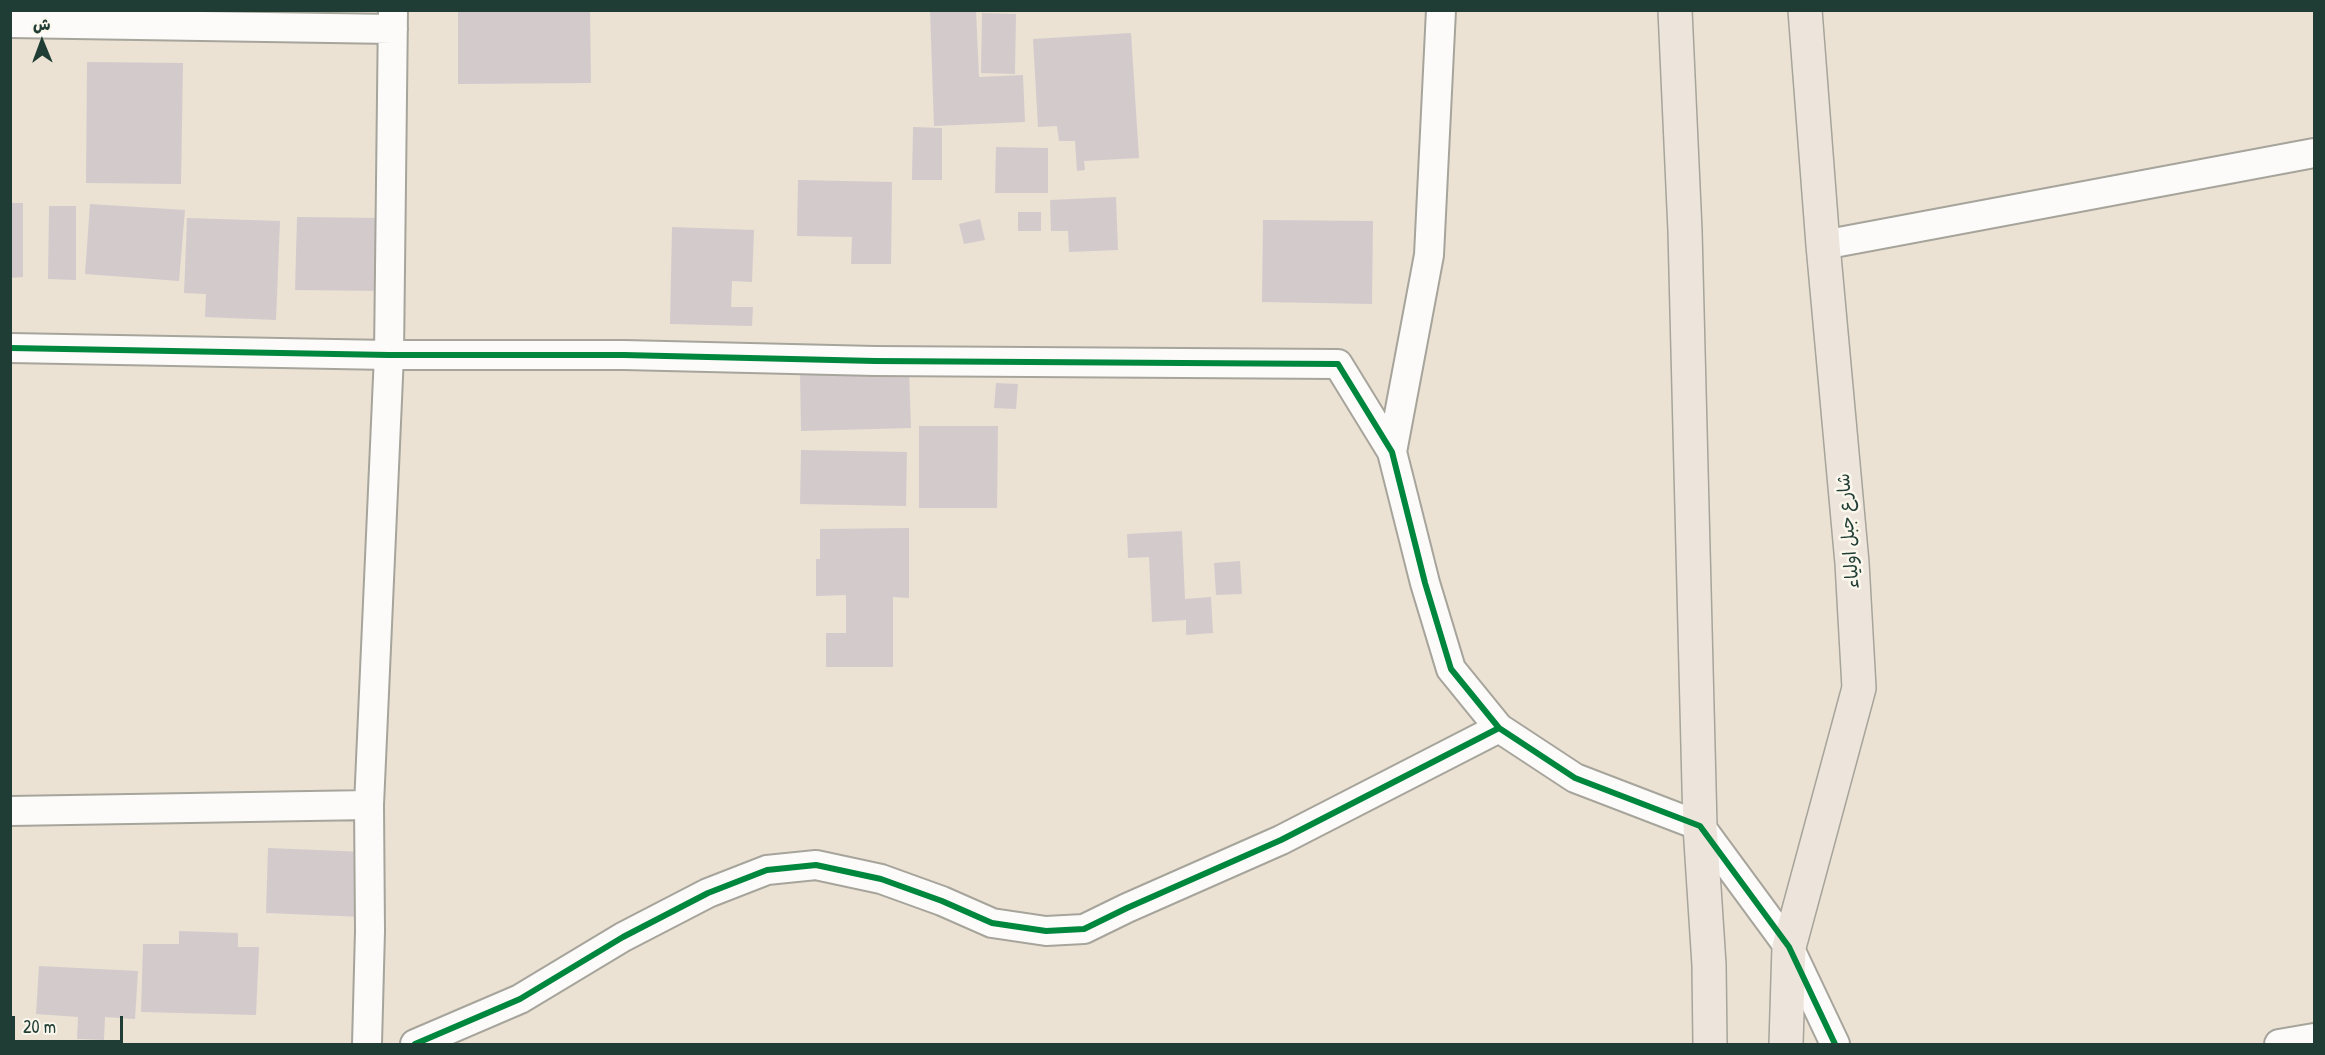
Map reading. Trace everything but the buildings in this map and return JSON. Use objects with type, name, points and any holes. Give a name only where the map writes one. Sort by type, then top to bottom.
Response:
[{"type":"highway","points":[[1675,10],[1685,231],[1701,826],[1709,965],[1710,1044]]},
{"type":"highway","name":"شارع جبل اولياء","points":[[1786,1044],[1789,947],[1859,688],[1852,563],[1823,245],[1805,10]]},
{"type":"street","points":[[1392,452],[1429,255],[1441,10]]},
{"type":"street","points":[[10,23],[393,20],[389,355],[369,805],[370,931],[367,1044]]},
{"type":"street","points":[[1823,245],[2314,153]]},
{"type":"street","points":[[10,348],[389,355],[624,355],[875,361],[1338,364],[1392,452],[1425,583],[1451,669],[1499,728],[1575,778],[1701,826],[1789,947],[1835,1044]]},
{"type":"street","points":[[415,1044],[520,999],[623,937],[708,893],[767,870],[816,865],[881,879],[942,901],[992,923],[1046,931],[1084,929],[1281,840],[1499,728]]},
{"type":"street","points":[[10,811],[369,805]]},
{"type":"street","points":[[2279,1044],[2314,1038]]},
{"type":"cycle path","points":[[10,348],[389,355],[624,355],[875,361],[1338,364],[1392,452],[1425,583],[1451,669],[1499,728],[1575,778],[1700,826],[1789,947],[1835,1044]]},
{"type":"cycle path","points":[[415,1044],[520,999],[623,937],[708,893],[767,870],[816,865],[881,879],[942,901],[992,923],[1046,931],[1084,929],[1281,840],[1499,728]]}]
